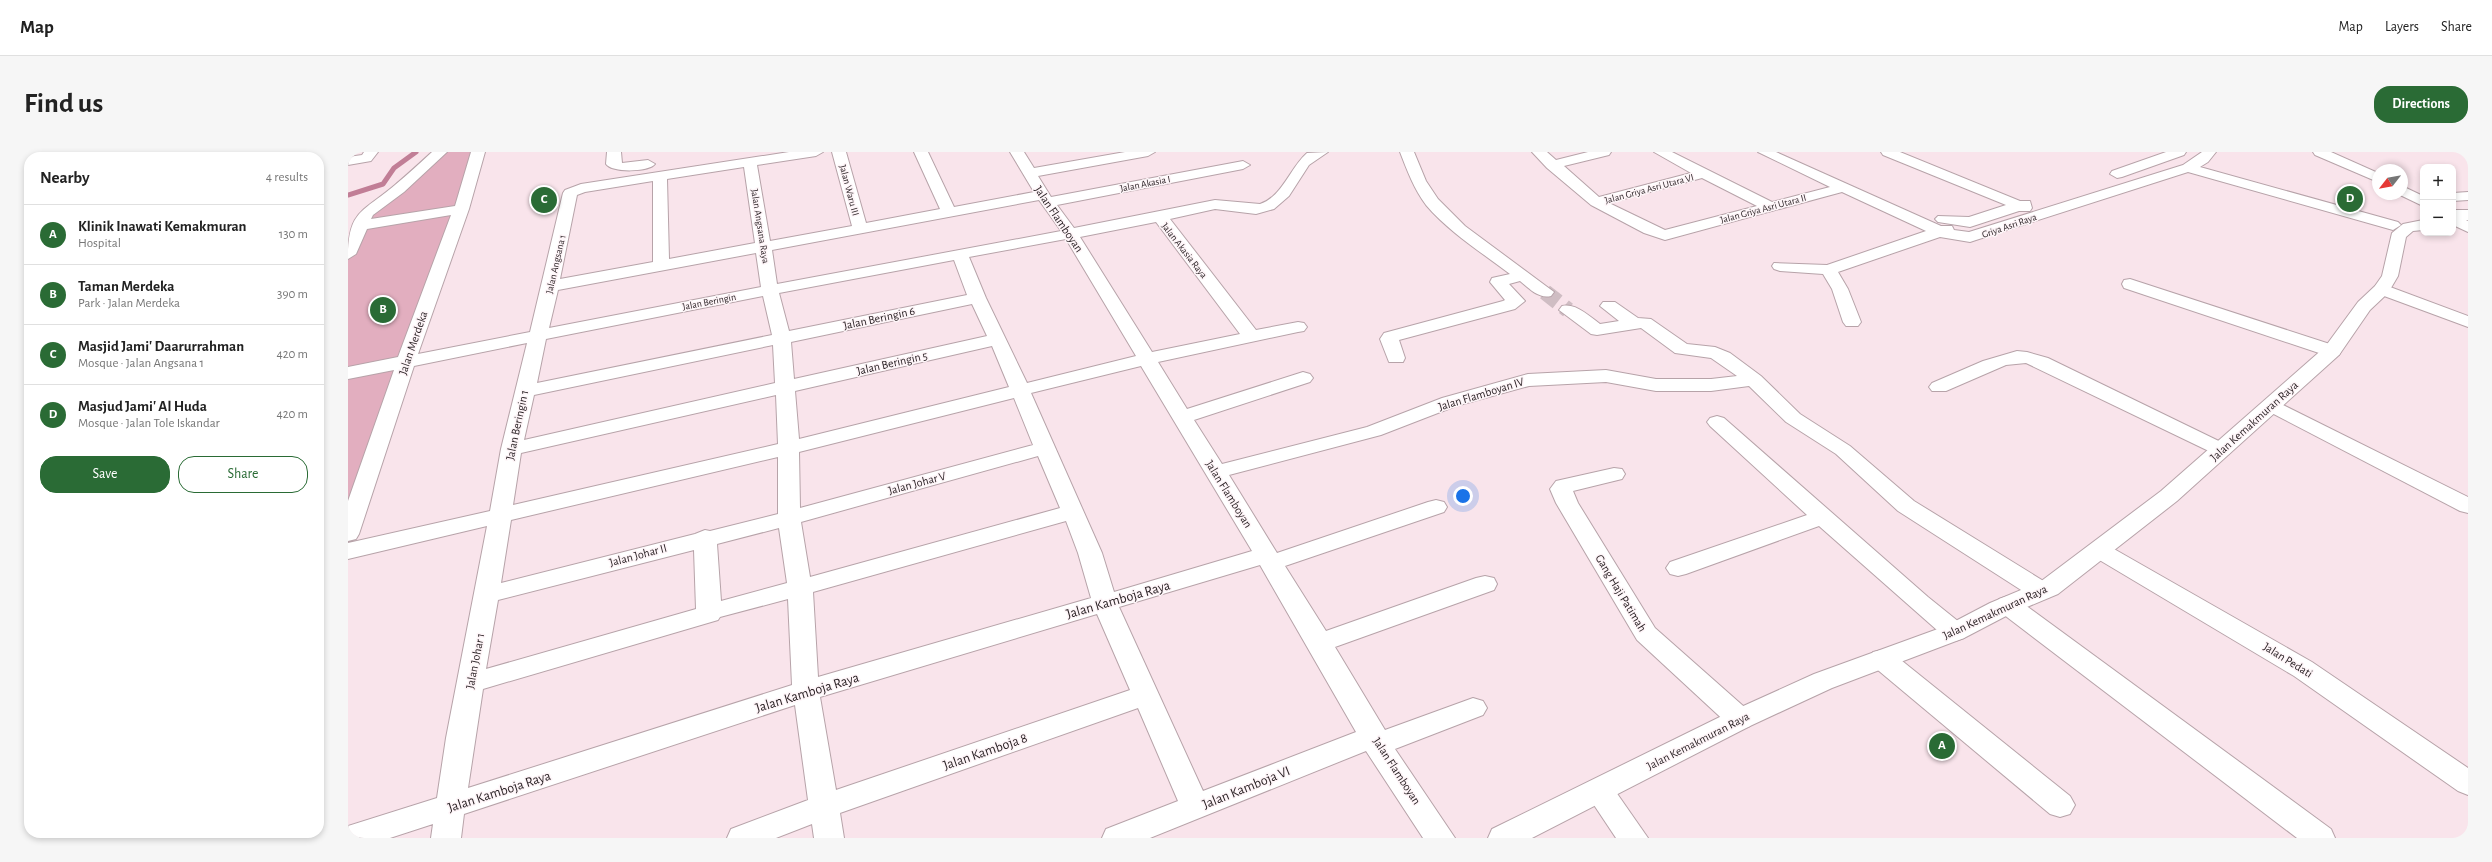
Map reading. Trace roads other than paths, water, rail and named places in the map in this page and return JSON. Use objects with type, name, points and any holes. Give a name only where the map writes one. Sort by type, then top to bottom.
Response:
[{"type":"street","points":[[348,161],[366,158],[371,152]]},
{"type":"street","points":[[348,254],[364,219],[440,152]]},
{"type":"street","name":"Jalan Merdeka","points":[[348,534],[406,361],[461,209],[478,152]]},
{"type":"street","points":[[614,152],[613,164],[620,167],[816,152]]},
{"type":"street","name":"Jalan Waru III","points":[[839,152],[860,228]]},
{"type":"street","points":[[921,152],[949,213]]},
{"type":"street","name":"Jalan Flamboyan","points":[[1016,152],[1045,198],[1070,233],[1320,643],[1376,740],[1440,838]]},
{"type":"street","points":[[1029,173],[1148,152]]},
{"type":"street","points":[[1160,217],[1225,204],[1248,209],[1265,207],[1286,192],[1305,160],[1321,152]]},
{"type":"street","points":[[1407,152],[1418,181],[1432,202],[1460,229],[1545,292]]},
{"type":"street","points":[[1539,152],[1552,165],[1596,202]]},
{"type":"street","points":[[1552,165],[1604,152]]},
{"type":"street","points":[[1661,152],[1768,206]]},
{"type":"street","name":"Griya Asri Raya","points":[[1765,152],[1941,232],[1960,236],[1979,236],[2041,214],[2188,168],[2206,156]]},
{"type":"street","name":"Griya Asri Raya","points":[[1792,152],[1944,219],[1958,222],[1970,222],[2042,199]]},
{"type":"street","points":[[1893,154],[1915,152]]},
{"type":"street","points":[[2101,180],[2179,152],[2206,156]]},
{"type":"street","points":[[2320,152],[2372,175]]},
{"type":"street","points":[[1893,154],[2041,214]]},
{"type":"street","points":[[661,265],[660,176],[753,157]]},
{"type":"street","name":"Jalan Angsana Raya","points":[[753,157],[770,290],[782,338],[789,448],[789,518],[800,586],[806,691],[823,808],[829,838]]},
{"type":"street","name":"Jalan Akasia I","points":[[550,286],[860,228],[1243,165]]},
{"type":"street","points":[[2137,168],[2160,176],[2194,182],[2215,176]]},
{"type":"street","points":[[2188,168],[2395,231],[2420,232]]},
{"type":"street","name":"Jalan Griya Asri Utara VI","points":[[1596,202],[1702,174]]},
{"type":"street","name":"Jalan Angsana 1","points":[[537,335],[550,286],[570,193],[581,188],[660,176]]},
{"type":"street","name":"Jalan Griya Asri Utara II","points":[[1596,202],[1649,230],[1665,235],[1768,206],[1861,183]]},
{"type":"street","points":[[2408,193],[2420,199]]},
{"type":"street","points":[[2456,197],[2468,196]]},
{"type":"street","points":[[348,216],[364,219],[461,209]]},
{"type":"street","name":"Jalan Akasia Raya","points":[[1070,233],[1160,217],[1252,337]]},
{"type":"street","points":[[1780,266],[1828,270],[1941,232],[1958,222]]},
{"type":"street","points":[[2395,231],[2420,226]]},
{"type":"street","name":"Jalan Kemakmuran Raya","points":[[1503,838],[1740,719],[1823,682],[1955,632],[2049,588],[2169,496],[2273,406],[2332,351],[2364,306],[2382,289],[2390,276],[2395,231]]},
{"type":"street","name":"Jalan Beringin","points":[[348,373],[537,335],[1070,233]]},
{"type":"street","points":[[960,254],[977,298],[998,339],[1090,552],[1105,603],[1196,808]]},
{"type":"street","points":[[1828,270],[1840,290],[1852,322]]},
{"type":"street","points":[[1396,358],[1389,339],[1390,337],[1509,305],[1516,301],[1498,282],[1523,275]]},
{"type":"street","points":[[2130,284],[2332,351]]},
{"type":"street","points":[[2382,289],[2468,322]]},
{"type":"street","name":"Jalan Beringin 6","points":[[524,391],[977,298]]},
{"type":"street","points":[[1609,306],[1634,323]]},
{"type":"street","points":[[1568,310],[1597,330],[1634,323],[1651,325],[1682,349],[1715,353],[1754,380],[1800,423],[1843,450],[1906,506],[2042,591]]},
{"type":"street","points":[[348,551],[789,448],[1146,359],[1298,327]]},
{"type":"street","name":"Jalan Beringin 1","points":[[500,515],[511,449],[537,335]]},
{"type":"street","name":"Jalan Beringin 5","points":[[511,449],[998,339]]},
{"type":"street","points":[[1939,387],[2004,361],[2017,357],[2026,357],[2061,372],[2222,450]]},
{"type":"street","name":"Jalan Flamboyan IV","points":[[1216,472],[1374,431],[1449,402],[1528,380],[1557,377],[1606,376],[1656,385],[1711,385],[1754,380]]},
{"type":"street","points":[[1182,417],[1304,378]]},
{"type":"street","points":[[2273,406],[2466,503]]},
{"type":"street","points":[[1717,422],[1955,632]]},
{"type":"street","name":"Jalan Johar V","points":[[789,518],[1045,448]]},
{"type":"street","name":"Gang Haji Patimah","points":[[1614,474],[1564,486],[1561,489],[1567,503],[1646,634],[1740,719]]},
{"type":"street","name":"Jalan Kamboja Raya","points":[[351,838],[806,691],[1105,603],[1269,559],[1436,506]]},
{"type":"street","points":[[723,610],[800,586],[1073,512]]},
{"type":"street","name":"Jalan Johar 1","points":[[446,838],[500,515]]},
{"type":"street","points":[[1678,568],[1823,517]]},
{"type":"street","name":"Jalan Johar II","points":[[487,595],[705,537],[789,518]]},
{"type":"street","points":[[471,683],[709,614],[705,537]]},
{"type":"street","name":"Jalan Pedati","points":[[2099,550],[2154,583],[2228,623],[2304,670],[2468,783]]},
{"type":"street","points":[[1320,643],[1485,584]]},
{"type":"street","points":[[2008,606],[2320,838]]},
{"type":"street","points":[[1882,659],[2060,805]]},
{"type":"street","name":"Jalan Kamboja 8","points":[[742,838],[823,808],[1146,695]]},
{"type":"street","name":"Jalan Kamboja VI","points":[[1117,838],[1376,740],[1473,708]]},
{"type":"street","points":[[1599,790],[1633,838]]},
{"type":"waterway","points":[[348,195],[383,184],[394,168],[416,152]]},
{"type":"tunnel","points":[[1545,292],[1568,310]]},
{"type":"place","name":"Masjud Jami' Al Huda","points":[[2350,199]]},
{"type":"place","name":"Masjid Jami' Daarurrahman","points":[[544,200]]},
{"type":"place","name":"Taman Merdeka","points":[[383,310]]},
{"type":"place","name":"Klinik Inawati Kemakmuran","points":[[1942,746]]}]
